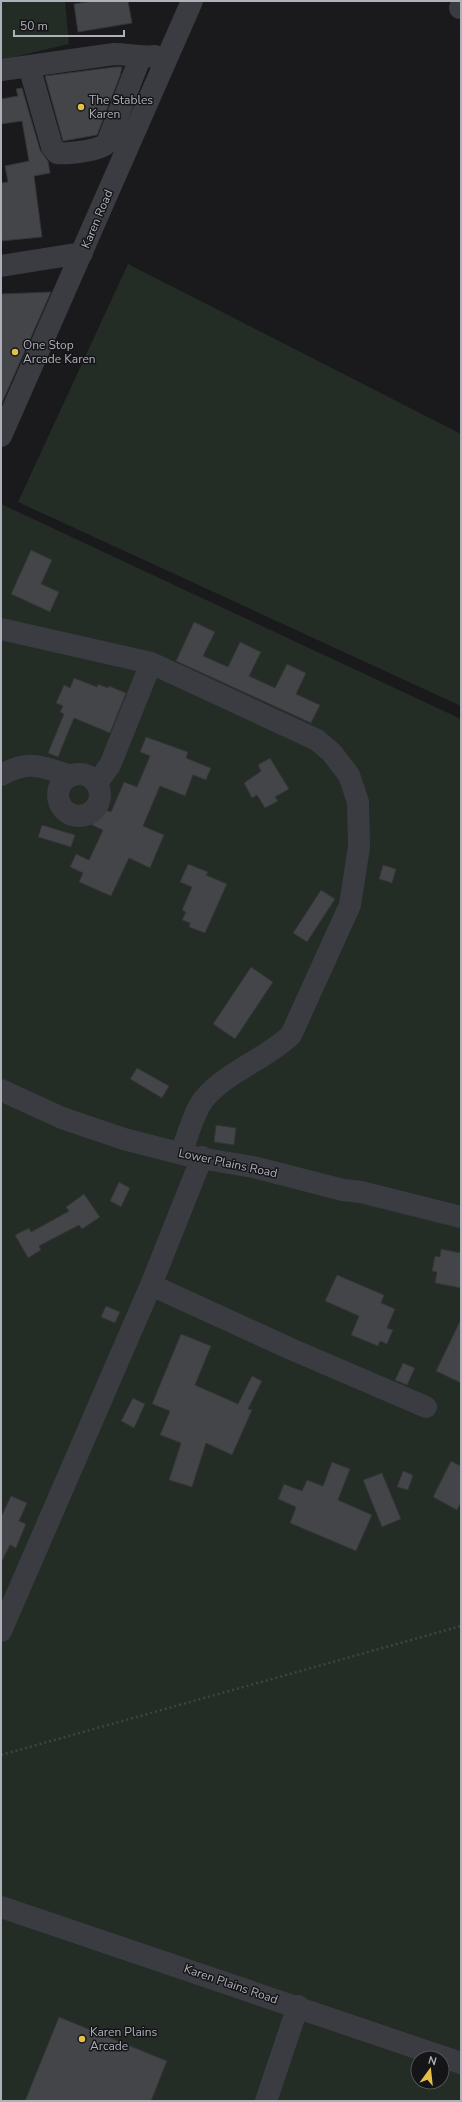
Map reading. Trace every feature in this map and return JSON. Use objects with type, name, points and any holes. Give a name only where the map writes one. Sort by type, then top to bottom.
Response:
[{"type":"street","name":"Karen Road","points":[[1,436],[192,1]]},
{"type":"street","points":[[1,70],[114,54],[126,54],[140,58],[168,55]]},
{"type":"street","points":[[29,66],[52,148],[57,153],[65,154],[101,147],[107,143],[140,58]]},
{"type":"street","points":[[1,266],[82,253]]},
{"type":"street","points":[[1,629],[151,663],[317,740],[332,753],[350,775],[358,802],[358,847],[350,905],[292,1035],[281,1045],[210,1092],[203,1101],[181,1153]]},
{"type":"street","points":[[95,782],[102,776],[110,765],[151,663]]},
{"type":"street","points":[[1,775],[16,766],[38,765],[71,776],[82,775],[95,782],[100,792],[97,806],[92,812],[83,816],[69,814],[61,807],[59,800],[61,786],[71,776]]},
{"type":"street","name":"Lower Plains Road","points":[[1,1090],[98,1131],[181,1153],[253,1167],[461,1217]]},
{"type":"street","points":[[1,1631],[151,1285],[202,1157]]},
{"type":"street","points":[[151,1285],[290,1349],[426,1407]]},
{"type":"street","name":"Karen Plains Road","points":[[1,1907],[298,2006],[461,2063]]},
{"type":"street","points":[[266,2101],[298,2006]]},
{"type":"path","points":[[1,1755],[461,1626]]},
{"type":"shaded area","points":[[1,1],[65,1],[69,44],[1,60]]},
{"type":"shaded area","points":[[128,264],[461,434],[461,706],[18,502]]},
{"type":"shaded area","points":[[1,504],[461,719],[461,2101],[1,2101]]},
{"type":"building","points":[[93,1],[128,1],[132,23],[78,32],[74,4]]},
{"type":"building","name":"The Stables Karen","points":[[122,67],[120,76],[97,135],[63,141],[45,76]]},
{"type":"building","points":[[22,88],[40,150],[48,161],[50,173],[34,176],[42,237],[1,241],[1,183],[8,182],[5,166],[29,161],[22,121],[1,124],[1,99],[18,96],[16,89]]},
{"type":"building","name":"One Stop Arcade Karen","points":[[51,292],[1,405],[1,294]]},
{"type":"building","points":[[31,550],[52,560],[41,584],[59,592],[50,612],[11,594]]},
{"type":"building","points":[[194,622],[215,632],[203,656],[228,667],[240,642],[261,652],[249,676],[275,688],[287,664],[306,673],[296,694],[320,705],[311,723],[176,661]]},
{"type":"building","points":[[74,678],[97,687],[98,684],[108,688],[109,686],[126,693],[110,733],[74,718],[58,757],[48,753],[64,714],[60,712],[63,706],[56,703],[64,685],[70,688]]},
{"type":"building","points":[[146,737],[188,752],[186,758],[211,768],[206,780],[193,775],[185,796],[160,786],[143,826],[164,835],[150,868],[129,858],[111,896],[79,882],[83,873],[70,867],[76,854],[89,860],[103,830],[92,825],[100,808],[111,812],[124,782],[137,787],[150,756],[140,752]]},
{"type":"building","points":[[270,758],[289,789],[275,797],[278,801],[265,808],[257,795],[252,798],[244,783],[261,771],[258,765]]},
{"type":"building","points":[[42,825],[75,835],[71,847],[38,837]]},
{"type":"building","points":[[188,864],[208,872],[206,875],[227,884],[205,933],[189,927],[190,923],[182,920],[186,912],[182,910],[192,887],[180,882]]},
{"type":"building","points":[[383,865],[396,869],[392,883],[379,879]]},
{"type":"building","points":[[321,890],[335,899],[307,942],[293,933]]},
{"type":"building","points":[[251,967],[273,982],[235,1039],[213,1024]]},
{"type":"building","points":[[137,1068],[169,1086],[162,1098],[130,1079]]},
{"type":"building","points":[[216,1125],[236,1128],[234,1145],[214,1142]]},
{"type":"building","points":[[119,1182],[130,1188],[121,1207],[110,1201]]},
{"type":"building","points":[[84,1194],[100,1217],[82,1229],[79,1225],[39,1246],[41,1250],[28,1258],[15,1235],[29,1228],[31,1232],[69,1211],[66,1207]]},
{"type":"building","points":[[441,1249],[461,1253],[461,1288],[435,1283],[437,1272],[432,1271],[435,1256],[440,1257]]},
{"type":"building","points":[[337,1275],[384,1295],[381,1303],[395,1309],[387,1328],[393,1330],[387,1344],[380,1341],[378,1346],[351,1335],[359,1316],[325,1301]]},
{"type":"building","points":[[106,1306],[120,1312],[115,1323],[101,1317]]},
{"type":"building","points":[[461,1319],[461,1383],[436,1371]]},
{"type":"building","points":[[181,1334],[211,1346],[195,1385],[238,1404],[252,1376],[262,1381],[248,1409],[252,1410],[232,1455],[206,1443],[192,1487],[169,1480],[181,1443],[160,1435],[170,1411],[152,1404]]},
{"type":"building","points":[[403,1363],[415,1368],[407,1385],[395,1380]]},
{"type":"building","points":[[133,1398],[145,1404],[134,1428],[121,1421]]},
{"type":"building","points":[[451,1461],[461,1466],[461,1502],[457,1510],[433,1497]]},
{"type":"building","points":[[332,1462],[350,1469],[338,1500],[372,1515],[356,1551],[290,1523],[296,1507],[278,1499],[284,1484],[302,1491],[307,1480],[323,1486]]},
{"type":"building","points":[[403,1471],[413,1475],[408,1490],[397,1487]]},
{"type":"building","points":[[382,1473],[401,1519],[382,1527],[363,1480]]},
{"type":"building","points":[[11,1496],[27,1503],[19,1521],[26,1524],[16,1548],[10,1545],[1,1563],[1,1517]]},
{"type":"building","name":"Karen Plains Arcade","points":[[59,2017],[167,2061],[151,2101],[25,2101]]},
{"type":"place","name":"The Stables Karen","points":[[81,107]]},
{"type":"place","name":"One Stop Arcade Karen","points":[[15,352]]},
{"type":"place","name":"Karen Plains Arcade","points":[[82,2039]]}]
